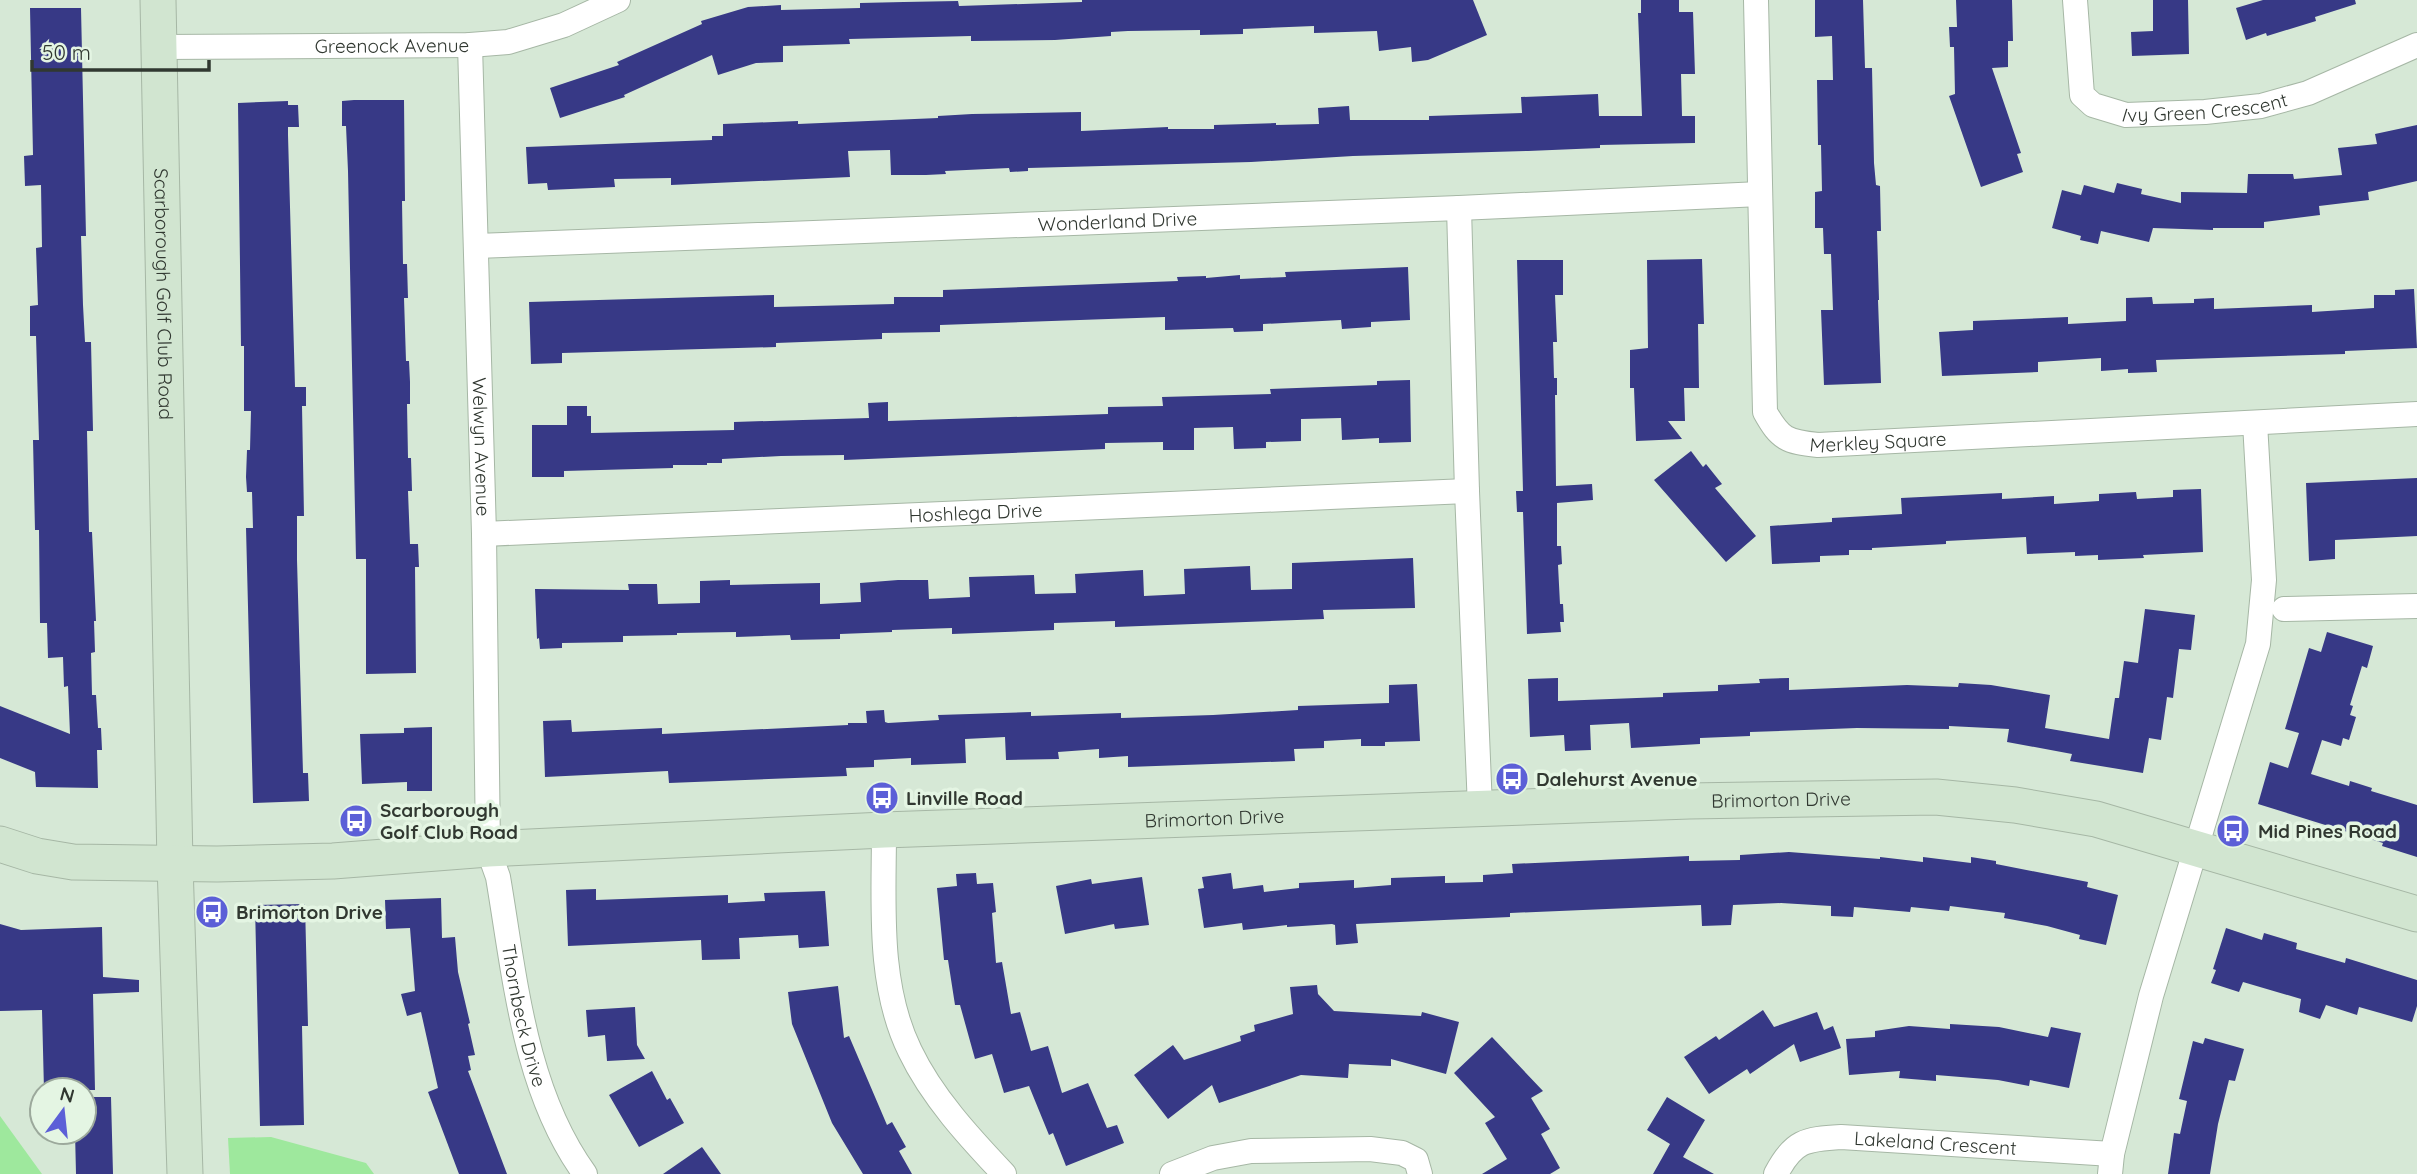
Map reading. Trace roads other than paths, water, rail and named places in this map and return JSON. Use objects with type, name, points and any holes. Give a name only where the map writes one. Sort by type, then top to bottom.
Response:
[{"type":"street","name":"Scarborough Golf Club Road","points":[[158,0],[175,864],[185,1174]]},
{"type":"street","name":"Greenock Avenue","points":[[159,47],[470,45],[508,42],[564,25],[618,0]]},
{"type":"street","name":"Merkley Square","points":[[1756,0],[1765,412],[1775,429],[1787,440],[1818,445],[2417,414]]},
{"type":"street","name":"Ivy Green Crescent","points":[[2075,0],[2082,95],[2093,104],[2126,115],[2205,112],[2261,106],[2308,93],[2417,45]]},
{"type":"street","name":"Welwyn Avenue","points":[[470,45],[484,534],[488,849]]},
{"type":"street","name":"Wonderland Drive","points":[[476,246],[1760,194]]},
{"type":"street","points":[[1459,208],[1479,808]]},
{"type":"street","points":[[2111,1164],[2151,996],[2258,643],[2264,580],[2255,423]]},
{"type":"street","name":"Hoshlega Drive","points":[[484,534],[1467,491]]},
{"type":"street","points":[[2284,609],[2417,606]]},
{"type":"street","name":"Brimorton Drive","points":[[0,845],[37,856],[73,862],[175,864],[333,861],[488,849],[884,830],[1689,800],[1936,797],[2096,819],[2417,914]]},
{"type":"street","points":[[884,830],[884,921],[889,972],[899,1024],[909,1050],[924,1076],[968,1135],[1004,1174]]},
{"type":"street","name":"Thornbeck Drive","points":[[488,849],[498,877],[531,1058],[558,1129],[585,1174]]},
{"type":"street","name":"Lakeland Crescent","points":[[1776,1174],[1795,1146],[1819,1138],[1842,1137],[2111,1164]]},
{"type":"street","points":[[1172,1174],[1213,1158],[1251,1152],[1370,1149],[1402,1153],[1416,1160],[1420,1174]]},
{"type":"place","name":"Dalehurst Avenue","points":[[1512,779]]},
{"type":"place","name":"Linville Road","points":[[882,798]]},
{"type":"place","name":"Scarborough Golf Club Road","points":[[356,821]]},
{"type":"place","name":"Mid Pines Road","points":[[2233,831]]},
{"type":"place","name":"Brimorton Drive","points":[[212,912]]}]
